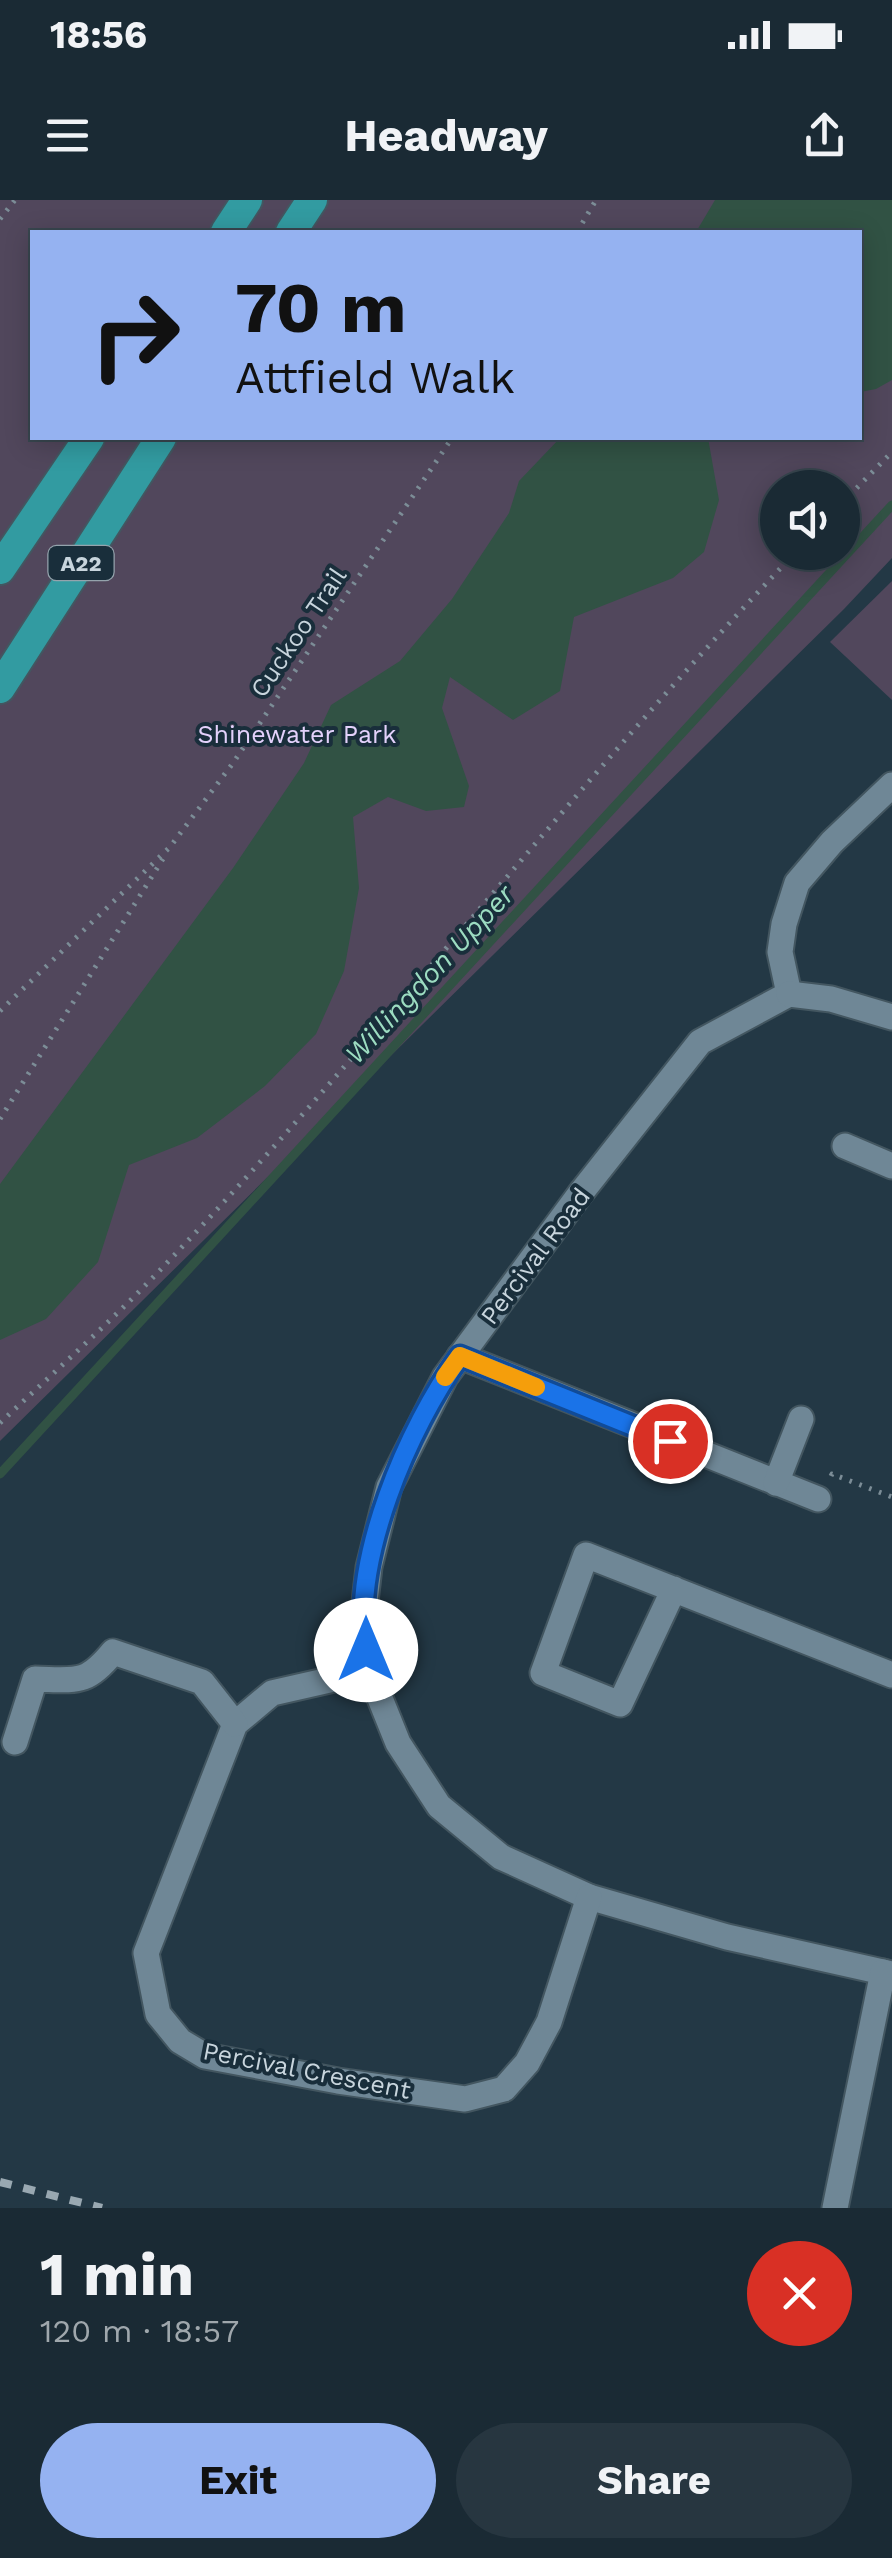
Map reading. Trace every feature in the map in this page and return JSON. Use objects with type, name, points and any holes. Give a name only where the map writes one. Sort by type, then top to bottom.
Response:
[{"type":"highway","points":[[227,230],[247,200]]},
{"type":"highway","points":[[293,230],[312,200]]},
{"type":"highway","name":"A22","points":[[0,569],[88,440]]},
{"type":"highway","name":"A22","points":[[0,688],[160,440]]},
{"type":"street","points":[[890,793],[832,842],[797,884],[780,952],[790,994],[831,999],[892,1017]]},
{"type":"street","name":"Percival Road","points":[[790,994],[700,1042],[445,1377],[389,1486],[369,1567],[362,1628],[369,1671],[398,1743],[439,1806],[502,1857],[590,1896],[727,1936],[887,1973]]},
{"type":"street","points":[[845,1146],[892,1166]]},
{"type":"street","points":[[460,1356],[818,1499]]},
{"type":"street","points":[[776,1483],[801,1420]]},
{"type":"street","points":[[674,1589],[620,1704],[544,1673],[586,1555],[674,1589],[892,1674]]},
{"type":"street","points":[[15,1742],[35,1679],[68,1680],[94,1675],[114,1652],[202,1682],[235,1724]]},
{"type":"street","name":"Percival Crescent","points":[[369,1671],[272,1693],[235,1724],[146,1953],[158,2014],[180,2041],[205,2056],[338,2081],[465,2099],[504,2089],[527,2063],[549,2022],[590,1896]]},
{"type":"street","points":[[835,2208],[887,1973]]},
{"type":"path","points":[[0,219],[16,200]]},
{"type":"path","points":[[578,230],[596,200]]},
{"type":"path","name":"Cuckoo Trail","points":[[0,1011],[170,847],[234,763],[451,440]]},
{"type":"path","points":[[860,485],[892,452]]},
{"type":"path","points":[[0,1423],[162,1269],[238,1186],[708,644],[779,570]]},
{"type":"path","points":[[0,1118],[170,847]]},
{"type":"path","points":[[818,1499],[832,1474],[892,1497]]},
{"type":"green space","name":"Shinewater Park","points":[[0,200],[892,200],[892,558],[0,1441]]},
{"type":"green space","points":[[892,581],[892,700],[830,642]]},
{"type":"shaded area","points":[[715,200],[892,200],[892,380],[862,392],[862,230],[697,230]]},
{"type":"shaded area","points":[[558,440],[708,440],[719,500],[704,552],[673,578],[574,617],[560,691],[513,720],[450,677],[442,708],[469,786],[464,807],[426,811],[388,797],[353,817],[359,888],[344,971],[316,1034],[265,1086],[197,1138],[129,1165],[98,1262],[46,1319],[0,1340],[0,1184],[233,868],[304,763],[331,705],[400,661],[452,599],[509,513],[519,481]]},
{"type":"waterway","name":"Willingdon Upper","points":[[0,1474],[892,505]]},
{"type":"railway","points":[[0,2182],[102,2208]]},
{"type":"slow traffic","points":[[445,1377],[460,1356],[536,1387]]},
{"type":"route","points":[[366,1650],[362,1628],[369,1567],[389,1486],[445,1377],[460,1356],[670,1441]]}]
